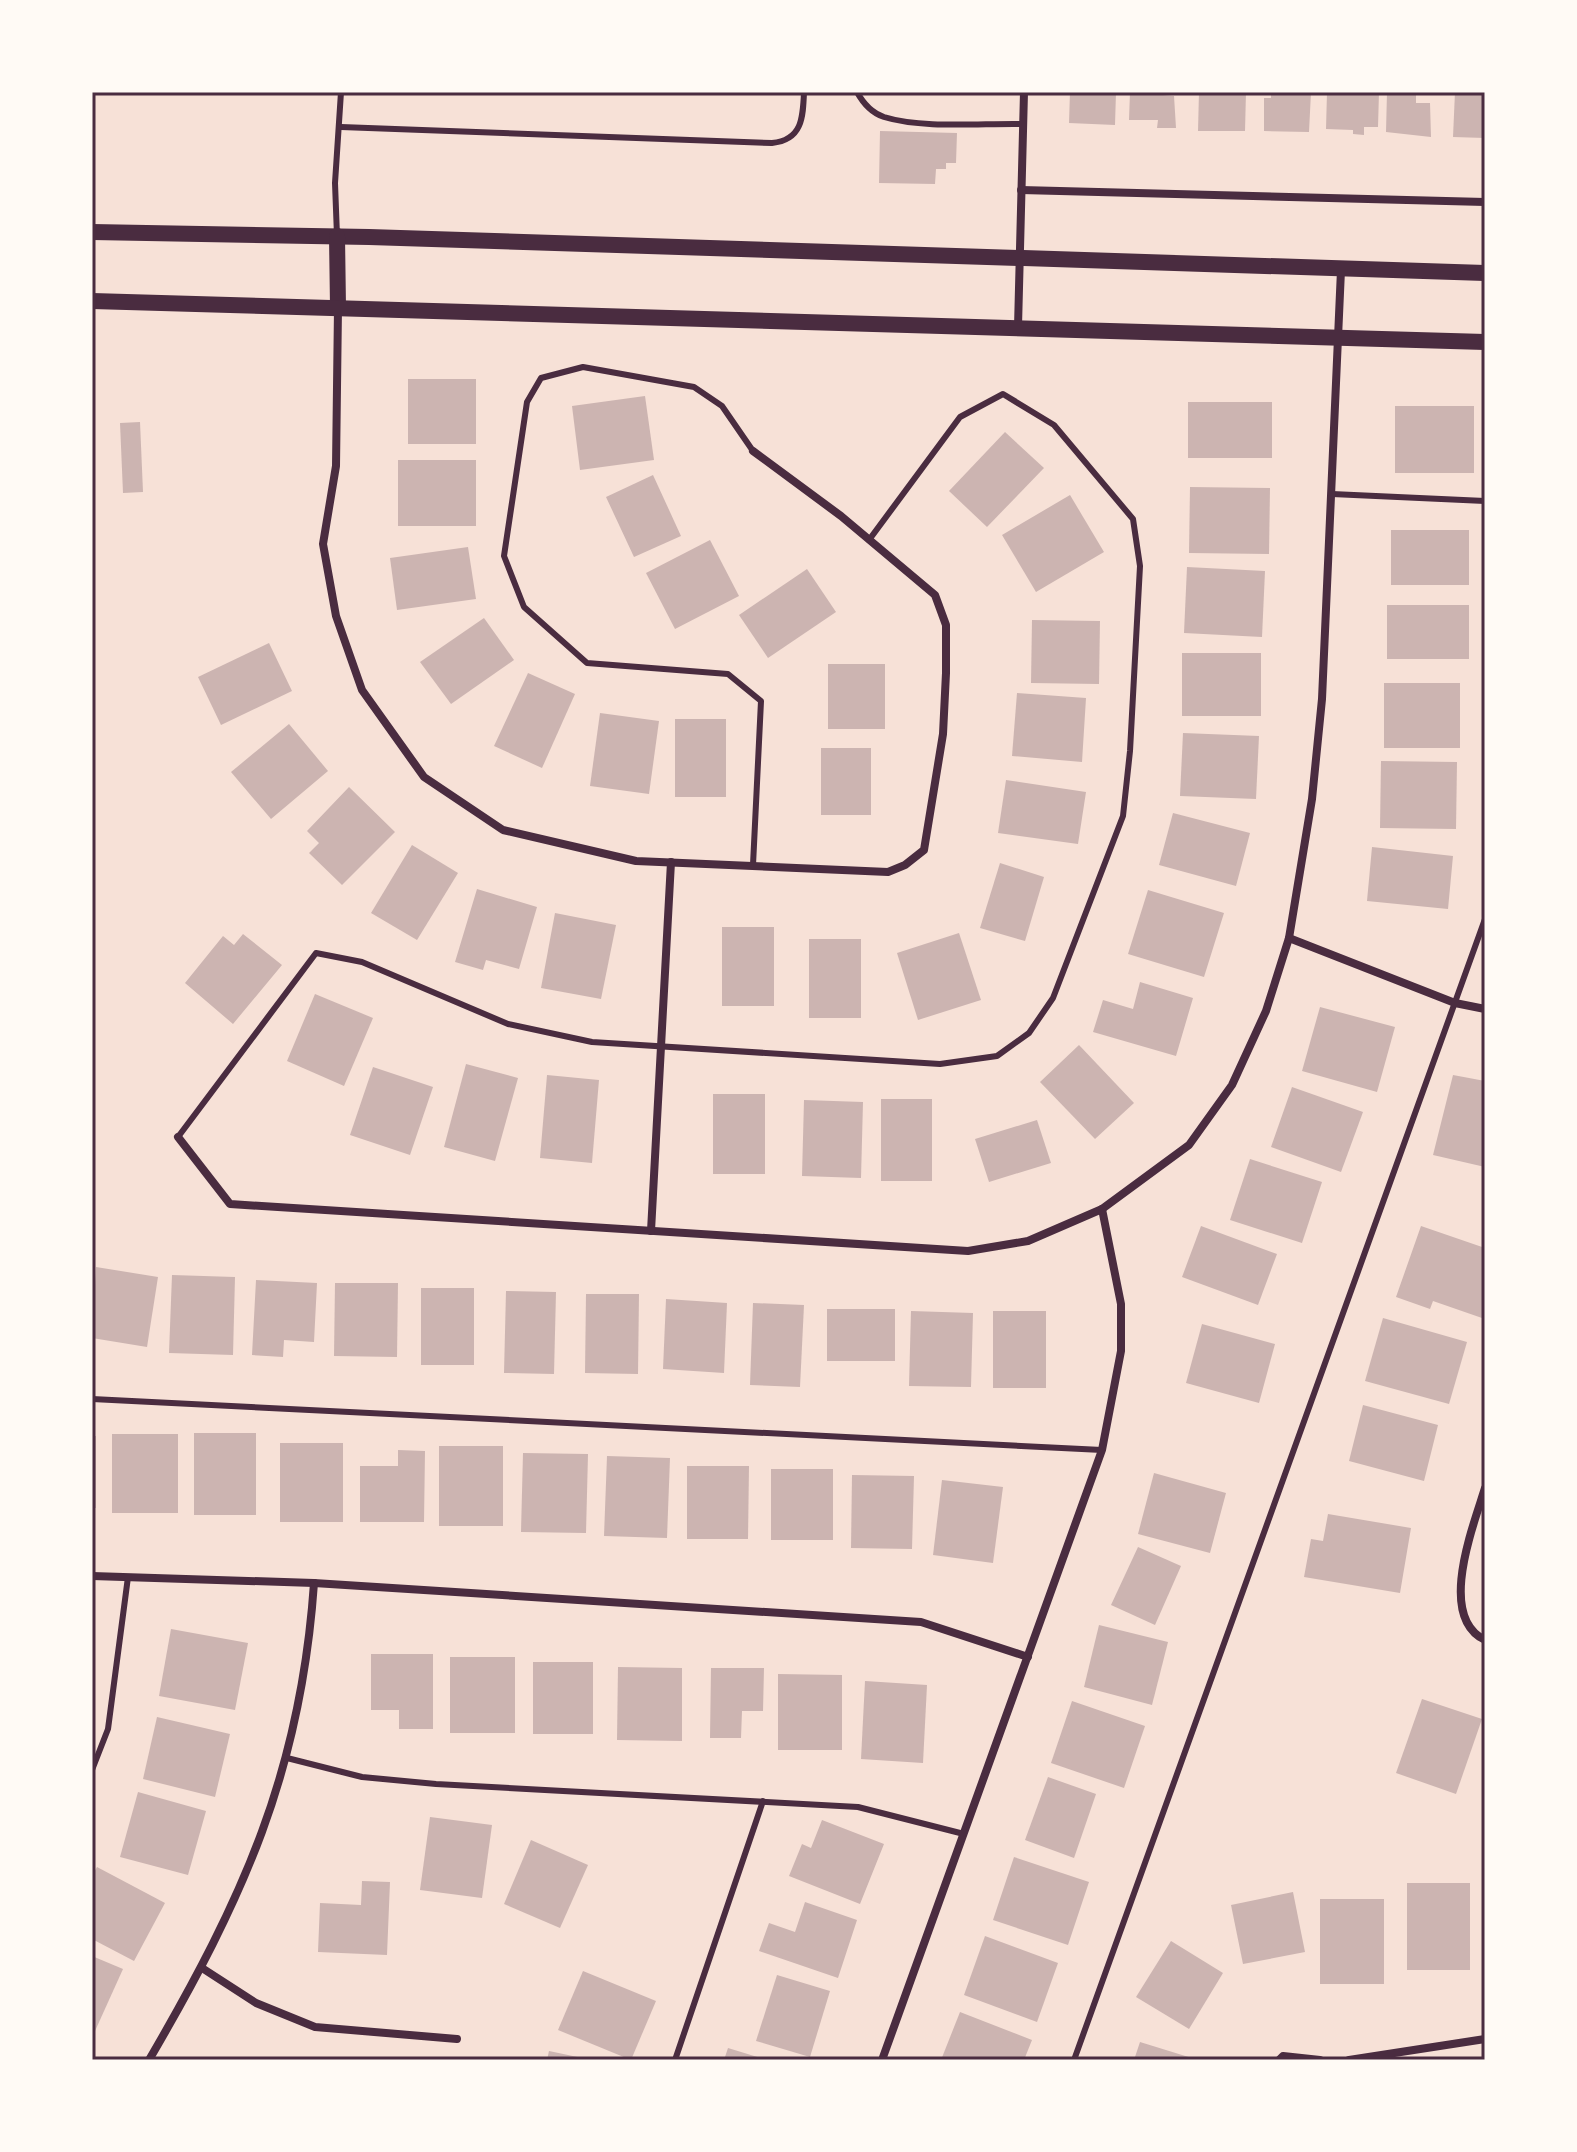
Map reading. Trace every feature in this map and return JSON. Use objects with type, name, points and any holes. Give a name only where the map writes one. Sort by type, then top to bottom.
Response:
[{"type":"main road","points":[[92,232],[337,236],[1485,273]]},
{"type":"main road","points":[[337,236],[338,307]]},
{"type":"main road","points":[[92,301],[1485,342]]},
{"type":"street","points":[[1018,327],[1024,92]]},
{"type":"street","points":[[1021,190],[1485,202]]},
{"type":"street","points":[[178,1137],[230,1204],[968,1251],[1028,1241],[1102,1209],[1189,1145],[1232,1085],[1266,1011],[1289,938],[1312,799],[1322,699],[1341,270]]},
{"type":"street","points":[[338,307],[336,466],[323,544],[336,616],[362,690],[424,777],[503,830],[636,861],[888,872],[905,865],[924,850],[943,734],[946,625],[935,595],[753,451]]},
{"type":"street","points":[[651,1231],[671,862]]},
{"type":"street","points":[[1289,938],[1455,1003],[1485,1009]]},
{"type":"street","points":[[882,2060],[1102,1450],[1121,1351],[1121,1304],[1102,1209]]},
{"type":"street","points":[[1485,1488],[1467,1555],[1460,1606],[1471,1630],[1485,1640]]},
{"type":"street","points":[[92,1576],[314,1583],[921,1622],[1028,1657]]},
{"type":"street","points":[[149,2060],[202,1968],[256,1855],[287,1758],[301,1700],[314,1583]]},
{"type":"street","points":[[202,1968],[256,2003],[315,2027],[457,2039]]},
{"type":"street","points":[[1349,2060],[1485,2039]]},
{"type":"street","points":[[1281,2058],[1320,2060]]},
{"type":"lane","points":[[337,236],[335,183],[341,92]]},
{"type":"lane","points":[[341,127],[772,143],[791,138],[798,131],[802,122],[804,92]]},
{"type":"lane","points":[[857,92],[865,105],[883,117],[918,122],[1023,124]]},
{"type":"lane","points":[[753,451],[722,406],[694,387],[583,367],[541,378],[527,402],[504,556],[524,607],[587,663],[728,674],[761,701],[753,865]]},
{"type":"lane","points":[[178,1137],[316,953],[362,962],[508,1024],[592,1042],[940,1064],[997,1056],[1029,1033],[1053,998],[1123,816],[1130,751],[1140,566],[1133,519],[1054,425],[1003,394],[960,417],[869,540]]},
{"type":"lane","points":[[1332,494],[1485,501]]},
{"type":"lane","points":[[1074,2060],[1485,919]]},
{"type":"lane","points":[[92,1399],[1102,1450]]},
{"type":"lane","points":[[92,1770],[108,1729],[128,1577]]},
{"type":"lane","points":[[287,1758],[362,1777],[406,1782],[858,1807],[964,1834]]},
{"type":"lane","points":[[675,2060],[763,1801]]},
{"type":"building","points":[[1070,92],[1116,92],[1115,125],[1069,123]]},
{"type":"building","points":[[1130,92],[1174,96],[1176,128],[1157,128],[1158,120],[1129,120]]},
{"type":"building","points":[[1199,92],[1246,92],[1245,131],[1198,131]]},
{"type":"building","points":[[1271,92],[1311,92],[1309,132],[1264,131],[1264,98],[1271,98]]},
{"type":"building","points":[[1327,92],[1379,92],[1378,127],[1364,127],[1364,135],[1353,134],[1353,130],[1326,129]]},
{"type":"building","points":[[1387,92],[1416,92],[1416,103],[1430,103],[1431,137],[1386,132]]},
{"type":"building","points":[[1455,92],[1485,92],[1485,138],[1453,137]]},
{"type":"building","points":[[880,131],[957,133],[956,163],[946,163],[946,169],[936,169],[935,184],[879,183]]},
{"type":"building","points":[[408,379],[476,379],[476,444],[408,444]]},
{"type":"building","points":[[645,396],[654,460],[580,470],[572,406]]},
{"type":"building","points":[[1188,402],[1272,402],[1272,458],[1188,458]]},
{"type":"building","points":[[1395,406],[1474,406],[1474,473],[1395,473]]},
{"type":"building","points":[[140,422],[143,492],[123,493],[120,423]]},
{"type":"building","points":[[1005,432],[1044,468],[987,527],[949,491]]},
{"type":"building","points":[[398,460],[476,460],[476,526],[398,526]]},
{"type":"building","points":[[653,475],[681,536],[634,557],[606,497]]},
{"type":"building","points":[[1190,487],[1270,488],[1269,554],[1189,553]]},
{"type":"building","points":[[1070,495],[1104,552],[1036,592],[1002,535]]},
{"type":"building","points":[[1391,530],[1469,530],[1469,585],[1391,585]]},
{"type":"building","points":[[710,540],[739,596],[675,629],[646,573]]},
{"type":"building","points":[[468,547],[476,599],[397,610],[390,558]]},
{"type":"building","points":[[1187,567],[1265,571],[1262,637],[1184,633]]},
{"type":"building","points":[[807,569],[836,612],[768,658],[739,615]]},
{"type":"building","points":[[1387,605],[1469,605],[1469,659],[1387,659]]},
{"type":"building","points":[[484,618],[514,660],[451,704],[420,662]]},
{"type":"building","points":[[1032,620],[1100,621],[1099,684],[1031,683]]},
{"type":"building","points":[[269,643],[292,691],[221,725],[198,677]]},
{"type":"building","points":[[1182,653],[1261,653],[1261,716],[1182,716]]},
{"type":"building","points":[[828,664],[885,664],[885,729],[828,729]]},
{"type":"building","points":[[528,673],[575,694],[542,768],[494,746]]},
{"type":"building","points":[[1384,683],[1460,683],[1460,748],[1384,748]]},
{"type":"building","points":[[1017,693],[1086,698],[1082,762],[1012,756]]},
{"type":"building","points":[[600,713],[659,721],[649,794],[590,786]]},
{"type":"building","points":[[675,719],[726,719],[726,797],[675,797]]},
{"type":"building","points":[[289,724],[328,771],[271,819],[231,772]]},
{"type":"building","points":[[1183,733],[1259,736],[1256,799],[1180,796]]},
{"type":"building","points":[[821,748],[871,748],[871,815],[821,815]]},
{"type":"building","points":[[1381,761],[1457,762],[1456,829],[1380,828]]},
{"type":"building","points":[[1006,780],[1086,792],[1078,844],[998,833]]},
{"type":"building","points":[[349,787],[395,832],[342,885],[309,853],[319,843],[307,831]]},
{"type":"building","points":[[1173,813],[1250,833],[1236,886],[1159,865]]},
{"type":"building","points":[[412,845],[458,873],[417,940],[371,913]]},
{"type":"building","points":[[1372,847],[1453,856],[1448,909],[1367,901]]},
{"type":"building","points":[[1000,863],[1044,877],[1025,941],[980,928]]},
{"type":"building","points":[[477,889],[537,907],[519,969],[486,960],[483,970],[455,962]]},
{"type":"building","points":[[1148,890],[1224,913],[1204,977],[1128,954]]},
{"type":"building","points":[[555,913],[616,925],[601,999],[541,988]]},
{"type":"building","points":[[722,927],[774,927],[774,1006],[722,1006]]},
{"type":"building","points":[[959,933],[981,1000],[918,1020],[897,953]]},
{"type":"building","points":[[243,934],[282,965],[233,1024],[185,983],[223,936],[234,945]]},
{"type":"building","points":[[809,939],[861,939],[861,1018],[809,1018]]},
{"type":"building","points":[[1140,982],[1193,998],[1176,1056],[1093,1032],[1103,1000],[1133,1009]]},
{"type":"building","points":[[315,994],[373,1018],[344,1086],[287,1061]]},
{"type":"building","points":[[1320,1007],[1395,1027],[1377,1092],[1302,1071]]},
{"type":"building","points":[[1079,1045],[1134,1103],[1095,1139],[1040,1082]]},
{"type":"building","points":[[466,1064],[518,1078],[495,1161],[444,1147]]},
{"type":"building","points":[[373,1067],[433,1087],[410,1155],[350,1135]]},
{"type":"building","points":[[547,1075],[599,1080],[592,1163],[540,1158]]},
{"type":"building","points":[[1453,1075],[1485,1081],[1485,1167],[1433,1155]]},
{"type":"building","points":[[1292,1087],[1363,1112],[1341,1172],[1271,1147]]},
{"type":"building","points":[[713,1094],[765,1094],[765,1174],[713,1174]]},
{"type":"building","points":[[881,1099],[932,1099],[932,1181],[881,1181]]},
{"type":"building","points":[[804,1100],[863,1102],[861,1178],[802,1176]]},
{"type":"building","points":[[1037,1120],[1051,1163],[989,1182],[975,1139]]},
{"type":"building","points":[[1250,1159],[1322,1182],[1302,1243],[1230,1220]]},
{"type":"building","points":[[1201,1226],[1277,1254],[1258,1305],[1182,1277]]},
{"type":"building","points":[[1421,1226],[1485,1248],[1482,1318],[1433,1301],[1430,1309],[1396,1297]]},
{"type":"building","points":[[96,1267],[158,1277],[147,1347],[92,1338]]},
{"type":"building","points":[[172,1275],[235,1277],[233,1355],[169,1353]]},
{"type":"building","points":[[256,1280],[317,1283],[314,1342],[284,1340],[283,1357],[252,1355]]},
{"type":"building","points":[[335,1283],[398,1283],[397,1357],[334,1356]]},
{"type":"building","points":[[421,1288],[474,1288],[474,1365],[421,1365]]},
{"type":"building","points":[[506,1291],[556,1292],[554,1374],[504,1373]]},
{"type":"building","points":[[586,1294],[639,1294],[638,1374],[585,1373]]},
{"type":"building","points":[[666,1299],[727,1303],[724,1373],[663,1369]]},
{"type":"building","points":[[753,1303],[804,1305],[800,1387],[750,1385]]},
{"type":"building","points":[[827,1309],[895,1309],[895,1361],[827,1361]]},
{"type":"building","points":[[911,1311],[973,1313],[971,1387],[909,1386]]},
{"type":"building","points":[[993,1311],[1046,1311],[1046,1388],[993,1388]]},
{"type":"building","points":[[1383,1318],[1467,1342],[1449,1404],[1365,1381]]},
{"type":"building","points":[[1202,1324],[1275,1344],[1259,1403],[1186,1383]]},
{"type":"building","points":[[1363,1405],[1438,1425],[1424,1481],[1349,1461]]},
{"type":"building","points":[[194,1433],[256,1433],[256,1515],[194,1515]]},
{"type":"building","points":[[112,1434],[178,1434],[178,1513],[112,1513]]},
{"type":"building","points":[[92,1436],[96,1436],[96,1508],[92,1508]]},
{"type":"building","points":[[280,1443],[343,1443],[343,1522],[280,1522]]},
{"type":"building","points":[[439,1446],[503,1446],[503,1526],[439,1526]]},
{"type":"building","points":[[398,1450],[425,1451],[424,1522],[360,1522],[360,1466],[398,1466]]},
{"type":"building","points":[[523,1453],[588,1454],[586,1533],[521,1532]]},
{"type":"building","points":[[607,1456],[670,1458],[667,1538],[604,1536]]},
{"type":"building","points":[[687,1466],[749,1466],[748,1539],[687,1539]]},
{"type":"building","points":[[771,1469],[833,1469],[833,1540],[771,1540]]},
{"type":"building","points":[[1154,1473],[1226,1493],[1210,1553],[1138,1534]]},
{"type":"building","points":[[852,1475],[914,1476],[912,1549],[851,1548]]},
{"type":"building","points":[[942,1480],[1003,1487],[993,1563],[933,1555]]},
{"type":"building","points":[[1328,1514],[1411,1528],[1400,1593],[1304,1577],[1311,1539],[1323,1541]]},
{"type":"building","points":[[1138,1547],[1181,1566],[1155,1625],[1111,1605]]},
{"type":"building","points":[[1099,1625],[1168,1642],[1152,1705],[1084,1687]]},
{"type":"building","points":[[171,1629],[248,1643],[235,1710],[159,1696]]},
{"type":"building","points":[[371,1654],[433,1654],[433,1729],[399,1729],[399,1710],[371,1710]]},
{"type":"building","points":[[450,1657],[515,1657],[515,1733],[450,1733]]},
{"type":"building","points":[[533,1662],[593,1662],[593,1734],[533,1734]]},
{"type":"building","points":[[618,1667],[682,1668],[682,1741],[617,1740]]},
{"type":"building","points":[[711,1668],[764,1668],[763,1711],[742,1711],[741,1738],[710,1738]]},
{"type":"building","points":[[778,1674],[842,1675],[842,1750],[778,1750]]},
{"type":"building","points":[[865,1681],[927,1685],[923,1763],[861,1759]]},
{"type":"building","points":[[1422,1699],[1482,1719],[1456,1794],[1396,1773]]},
{"type":"building","points":[[1072,1701],[1145,1726],[1124,1788],[1051,1763]]},
{"type":"building","points":[[157,1717],[230,1734],[215,1797],[143,1779]]},
{"type":"building","points":[[1048,1777],[1096,1794],[1074,1858],[1025,1840]]},
{"type":"building","points":[[138,1792],[206,1811],[188,1875],[120,1857]]},
{"type":"building","points":[[430,1817],[492,1825],[482,1898],[420,1890]]},
{"type":"building","points":[[822,1820],[884,1844],[860,1904],[789,1876],[802,1844],[811,1848]]},
{"type":"building","points":[[531,1840],[588,1865],[560,1928],[504,1904]]},
{"type":"building","points":[[1014,1857],[1089,1882],[1068,1945],[993,1920]]},
{"type":"building","points":[[97,1867],[165,1903],[134,1961],[92,1939],[92,1876]]},
{"type":"building","points":[[362,1881],[390,1882],[387,1955],[318,1952],[320,1903],[361,1905]]},
{"type":"building","points":[[1407,1883],[1470,1883],[1470,1970],[1407,1970]]},
{"type":"building","points":[[1293,1892],[1305,1952],[1243,1964],[1231,1905]]},
{"type":"building","points":[[1320,1899],[1384,1899],[1384,1984],[1320,1984]]},
{"type":"building","points":[[805,1902],[857,1920],[838,1978],[759,1951],[769,1923],[795,1932]]},
{"type":"building","points":[[985,1936],[1058,1963],[1037,2022],[964,1995]]},
{"type":"building","points":[[1171,1941],[1223,1973],[1189,2029],[1136,1997]]},
{"type":"building","points":[[92,1956],[123,1969],[95,2031],[92,2030]]},
{"type":"building","points":[[583,1971],[656,2001],[631,2060],[558,2030]]},
{"type":"building","points":[[777,1975],[830,1991],[810,2057],[756,2041]]},
{"type":"building","points":[[960,2012],[1032,2040],[1024,2060],[941,2060]]},
{"type":"building","points":[[1140,2042],[1195,2059],[1195,2060],[1134,2060]]},
{"type":"building","points":[[728,2048],[764,2059],[764,2060],[724,2060]]},
{"type":"building","points":[[549,2051],[587,2059],[587,2060],[547,2060]]}]
